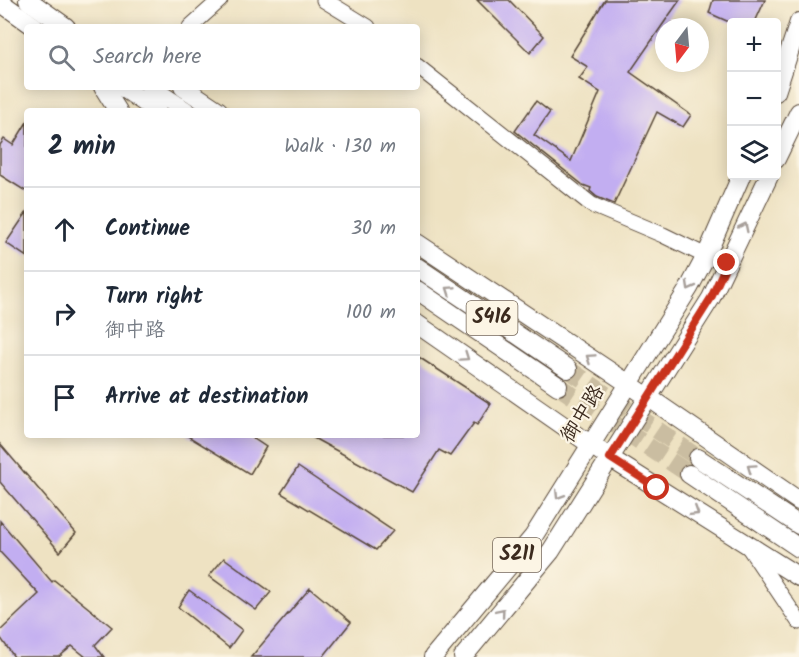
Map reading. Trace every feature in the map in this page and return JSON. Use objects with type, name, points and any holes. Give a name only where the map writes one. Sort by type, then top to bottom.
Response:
[{"type":"main road","points":[[28,0],[59,22]]},
{"type":"main road","points":[[0,2],[31,24]]},
{"type":"main road","points":[[781,79],[799,22]]},
{"type":"main road","points":[[105,90],[116,108]]},
{"type":"main road","points":[[126,90],[153,108]]},
{"type":"main road","points":[[154,90],[182,108]]},
{"type":"main road","points":[[188,90],[214,108]]},
{"type":"main road","points":[[781,150],[799,112]]},
{"type":"main road","name":"御中路","points":[[433,657],[533,537],[690,288],[739,180]]},
{"type":"main road","name":"S211","points":[[463,657],[551,551],[711,298],[767,180]]},
{"type":"main road","points":[[420,245],[795,496]]},
{"type":"main road","name":"S416","points":[[420,269],[568,369]]},
{"type":"main road","name":"S416","points":[[420,292],[558,386]]},
{"type":"main road","points":[[420,326],[591,446],[799,577]]},
{"type":"main road","points":[[799,525],[694,466],[799,548]]},
{"type":"street","points":[[193,24],[220,0]]},
{"type":"street","points":[[324,0],[363,24]]},
{"type":"street","points":[[420,68],[592,206],[727,263]]},
{"type":"street","points":[[746,544],[799,622]]},
{"type":"building","points":[[477,0],[509,0],[544,36],[530,53]]},
{"type":"building","points":[[605,0],[680,0],[668,18],[655,18],[655,36],[630,72],[691,115],[683,127],[657,112],[614,204],[597,197],[590,191],[591,188],[583,185],[515,131],[536,101],[550,112],[534,135],[571,161],[600,92],[579,79],[588,67],[570,56]]},
{"type":"building","points":[[713,0],[765,0],[757,18],[727,18],[727,21],[709,13]]},
{"type":"building","points":[[24,127],[24,190],[0,175],[0,145],[4,139],[13,145]]},
{"type":"building","points":[[24,216],[24,255],[6,243]]},
{"type":"building","points":[[420,358],[491,404],[477,425],[474,423],[450,456],[439,450],[412,492],[313,438],[420,438]]},
{"type":"building","points":[[191,438],[252,438],[266,447],[250,474]]},
{"type":"building","points":[[0,444],[76,533],[60,552],[0,482]]},
{"type":"building","points":[[298,467],[393,531],[376,550],[281,493]]},
{"type":"building","points":[[0,521],[52,582],[54,580],[112,627],[95,645],[104,657],[86,657],[72,646],[59,657],[14,657],[0,637],[0,631],[39,594],[0,552]]},
{"type":"building","points":[[224,558],[271,592],[256,610],[209,576]]},
{"type":"building","points":[[310,588],[351,622],[323,657],[251,657]]},
{"type":"building","points":[[189,590],[242,630],[229,648],[178,607]]},
{"type":"tunnel","points":[[568,369],[698,458]]},
{"type":"tunnel","points":[[558,386],[689,474]]},
{"type":"route","points":[[657,488],[610,458],[711,298],[727,263]]}]
